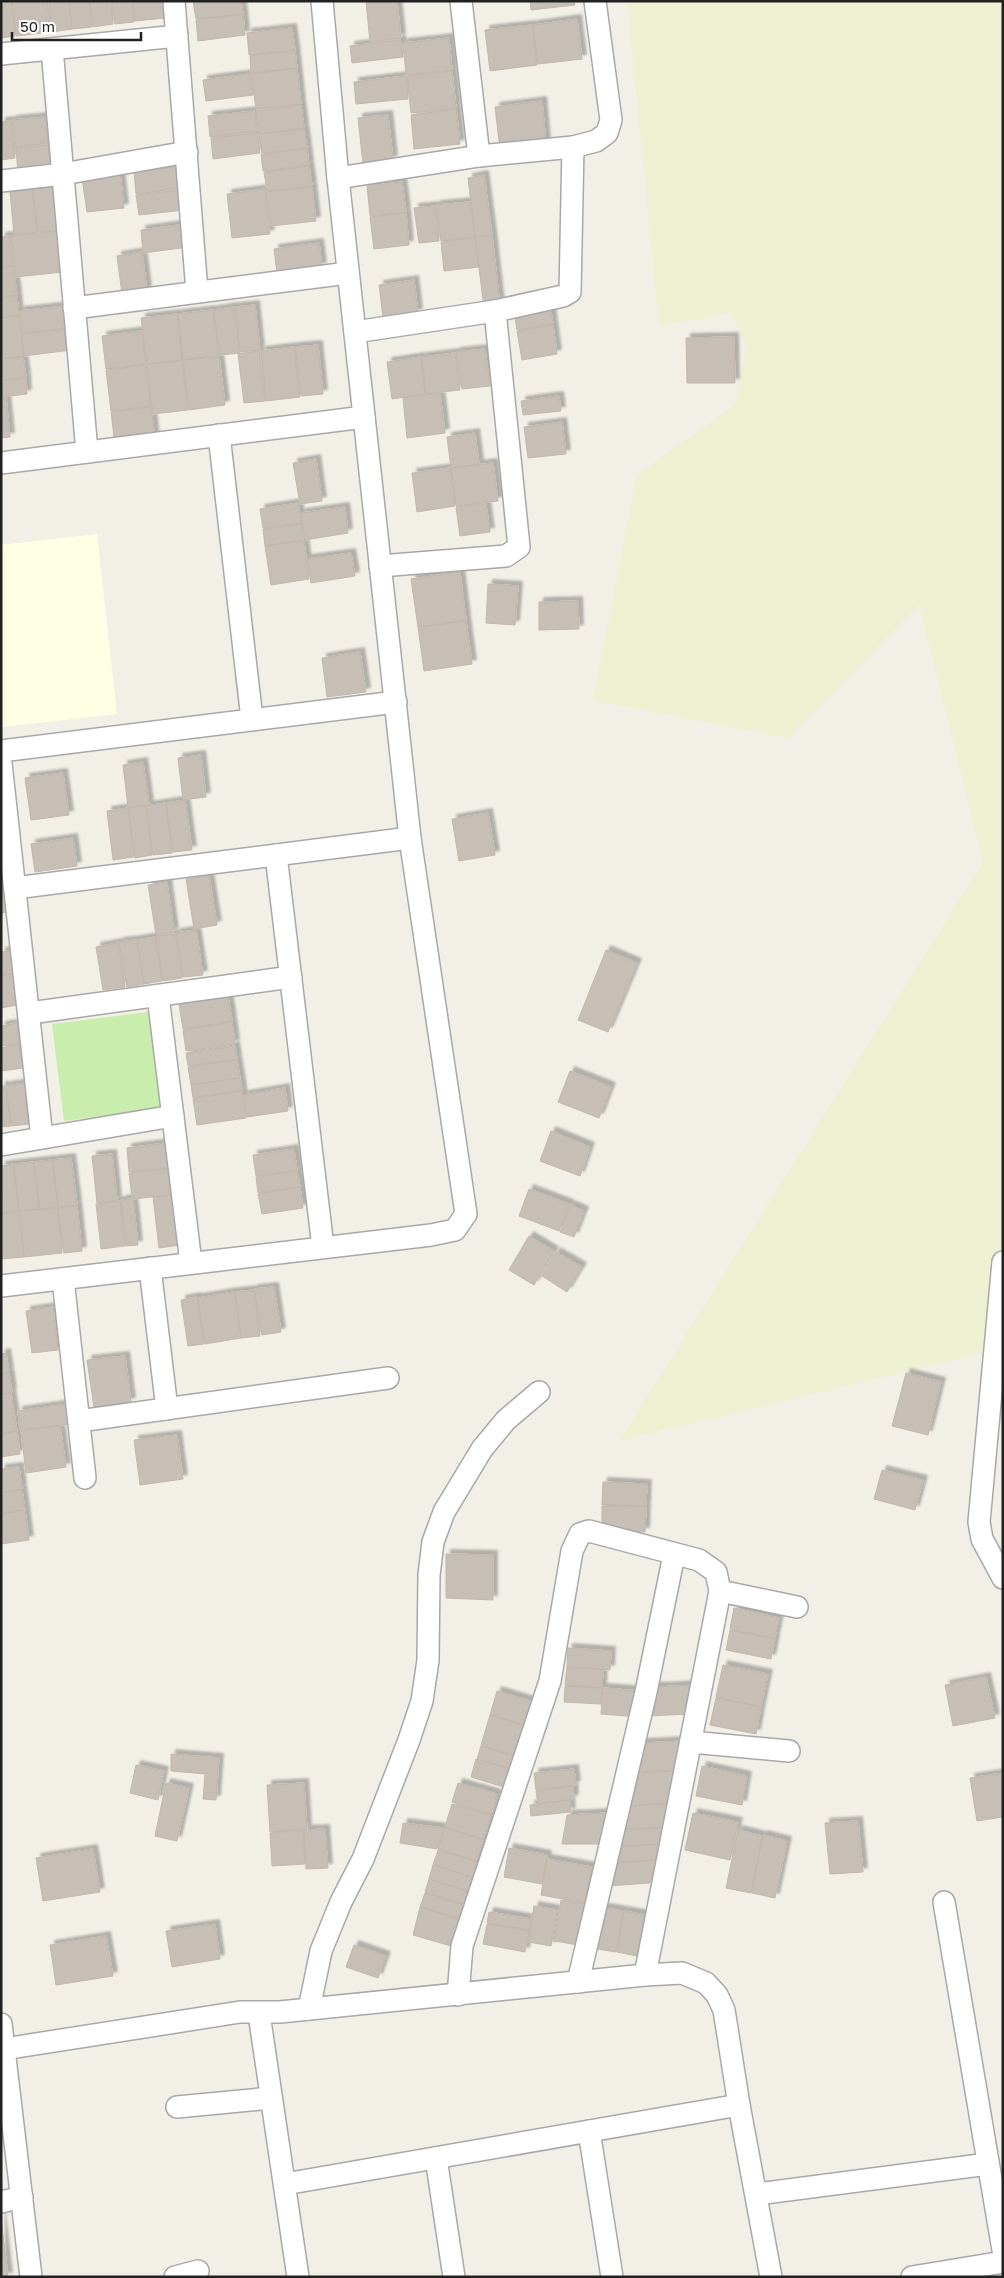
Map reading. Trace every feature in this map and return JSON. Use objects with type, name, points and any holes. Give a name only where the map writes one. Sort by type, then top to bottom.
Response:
[{"type":"street","points":[[174,1],[197,292]]},
{"type":"street","points":[[1,1286],[455,1230],[466,1214],[410,838],[338,178],[322,1]]},
{"type":"street","points":[[461,1],[479,156]]},
{"type":"street","points":[[338,178],[479,156],[573,147],[596,141],[607,133],[610,120],[595,1]]},
{"type":"street","points":[[1,54],[177,36]]},
{"type":"street","points":[[52,49],[87,452]]},
{"type":"street","points":[[355,332],[495,311],[563,296],[570,292],[572,279],[573,147]]},
{"type":"street","points":[[1,181],[63,174],[187,152]]},
{"type":"street","points":[[74,308],[348,273]]},
{"type":"street","points":[[380,566],[506,556],[519,547],[495,311]]},
{"type":"street","points":[[1,463],[364,417]]},
{"type":"street","points":[[220,435],[252,720]]},
{"type":"street","points":[[1,751],[396,702]]},
{"type":"street","points":[[1,763],[30,1013],[42,1138]]},
{"type":"street","points":[[16,888],[410,838]]},
{"type":"street","points":[[276,855],[323,1247]]},
{"type":"street","points":[[30,1013],[291,977]]},
{"type":"street","points":[[158,996],[191,1263]]},
{"type":"street","points":[[1,1145],[173,1116]]},
{"type":"street","points":[[1003,1262],[979,1522],[982,1539],[1003,1578]]},
{"type":"street","points":[[150,1268],[167,1409]]},
{"type":"street","points":[[63,1279],[85,1478]]},
{"type":"street","points":[[79,1421],[388,1378]]},
{"type":"street","points":[[309,2009],[321,1951],[341,1902],[363,1859],[422,1701],[428,1660],[429,1575],[433,1542],[438,1527],[444,1512],[482,1449],[506,1420],[539,1392]]},
{"type":"street","points":[[458,1995],[462,1946],[550,1681],[572,1551],[580,1534],[589,1531],[674,1555],[699,1560],[716,1572],[720,1590],[645,1974]]},
{"type":"street","points":[[578,1982],[646,1692],[674,1555]]},
{"type":"street","points":[[720,1590],[797,1606]]},
{"type":"street","points":[[691,1742],[788,1751]]},
{"type":"street","points":[[944,1902],[1003,2250]]},
{"type":"street","points":[[4,2049],[240,2012],[259,2014],[458,1995],[645,1974],[682,1973],[706,1983],[717,1995],[724,2010],[739,2105],[771,2277]]},
{"type":"street","points":[[259,2014],[298,2277]]},
{"type":"street","points":[[1,2024],[31,2277]]},
{"type":"street","points":[[177,2107],[272,2098]]},
{"type":"street","points":[[285,2184],[739,2105]]},
{"type":"street","points":[[589,2131],[612,2277]]},
{"type":"street","points":[[436,2158],[454,2277]]},
{"type":"street","points":[[757,2194],[988,2164]]},
{"type":"street","points":[[1,2202],[22,2197]]},
{"type":"street","points":[[912,2277],[1003,2262]]},
{"type":"street","points":[[175,2277],[198,2271]]},
{"type":"shaded area","points":[[627,1],[1003,1],[1003,1346],[970,1356],[619,1441],[983,862],[919,605],[789,738],[593,700],[637,475],[735,405],[746,345],[731,313],[659,326]]},
{"type":"shaded area","points":[[97,534],[117,714],[1,727],[1,545]]},
{"type":"green space","points":[[148,1012],[161,1108],[64,1121],[52,1024]]},
{"type":"building","points":[[1,1],[11,1],[15,36],[1,38]]},
{"type":"building","points":[[12,1],[47,1],[51,32],[16,36]]},
{"type":"building","points":[[49,1],[69,1],[72,29],[52,32]]},
{"type":"building","points":[[69,1],[89,1],[92,27],[72,29]]},
{"type":"building","points":[[90,1],[111,1],[113,24],[93,27]]},
{"type":"building","points":[[112,1],[132,1],[134,22],[115,24]]},
{"type":"building","points":[[133,1],[164,1],[166,18],[135,21]]},
{"type":"building","points":[[193,1],[241,1],[243,14],[196,19]]},
{"type":"building","points":[[366,1],[397,1],[401,38],[370,42]]},
{"type":"building","points":[[530,1],[574,1],[575,5],[531,10]]},
{"type":"building","points":[[243,14],[245,35],[198,41],[196,20]]},
{"type":"building","points":[[577,19],[582,59],[538,64],[533,25]]},
{"type":"building","points":[[532,25],[537,65],[490,71],[485,30]]},
{"type":"building","points":[[292,28],[295,50],[249,55],[247,33]]},
{"type":"building","points":[[449,38],[452,70],[406,75],[403,43]]},
{"type":"building","points":[[401,40],[403,57],[352,63],[350,46]]},
{"type":"building","points":[[295,50],[297,68],[251,73],[250,56]]},
{"type":"building","points":[[297,68],[301,104],[256,109],[251,74]]},
{"type":"building","points":[[452,71],[456,108],[411,113],[407,76]]},
{"type":"building","points":[[250,74],[253,95],[206,101],[203,80]]},
{"type":"building","points":[[406,76],[408,99],[356,104],[354,82]]},
{"type":"building","points":[[542,101],[546,143],[500,149],[495,107]]},
{"type":"building","points":[[301,105],[304,128],[259,134],[256,111]]},
{"type":"building","points":[[456,109],[460,144],[414,149],[411,115]]},
{"type":"building","points":[[255,111],[257,131],[210,137],[208,116]]},
{"type":"building","points":[[388,115],[393,160],[363,164],[358,118]]},
{"type":"building","points":[[45,117],[48,143],[16,147],[12,120]]},
{"type":"building","points":[[11,121],[15,158],[1,160],[1,122]]},
{"type":"building","points":[[304,129],[307,148],[262,153],[259,134]]},
{"type":"building","points":[[257,133],[260,153],[213,159],[211,138]]},
{"type":"building","points":[[48,145],[51,169],[18,173],[16,148]]},
{"type":"building","points":[[307,149],[309,165],[263,171],[261,154]]},
{"type":"building","points":[[179,166],[181,188],[136,194],[134,172]]},
{"type":"building","points":[[309,166],[312,186],[267,191],[264,172]]},
{"type":"building","points":[[120,173],[124,208],[87,212],[82,178]]},
{"type":"building","points":[[484,175],[492,235],[475,237],[468,178]]},
{"type":"building","points":[[402,182],[406,212],[370,216],[367,186]]},
{"type":"building","points":[[61,186],[65,230],[38,232],[33,189]]},
{"type":"building","points":[[312,187],[316,221],[271,226],[266,192]]},
{"type":"building","points":[[32,189],[37,232],[14,235],[10,192]]},
{"type":"building","points":[[265,189],[270,234],[232,238],[227,194]]},
{"type":"building","points":[[182,190],[184,210],[139,215],[136,195]]},
{"type":"building","points":[[470,202],[475,237],[441,241],[436,205]]},
{"type":"building","points":[[435,206],[439,241],[419,243],[414,208]]},
{"type":"building","points":[[406,213],[409,245],[374,249],[370,217]]},
{"type":"building","points":[[186,224],[189,247],[143,253],[141,230]]},
{"type":"building","points":[[58,231],[62,272],[16,277],[11,236]]},
{"type":"building","points":[[492,235],[500,306],[484,307],[475,237]]},
{"type":"building","points":[[10,236],[13,266],[1,267],[1,237]]},
{"type":"building","points":[[475,237],[479,267],[444,271],[441,242]]},
{"type":"building","points":[[319,243],[322,267],[277,273],[274,249]]},
{"type":"building","points":[[142,252],[147,291],[122,294],[117,256]]},
{"type":"building","points":[[13,266],[17,295],[1,297],[1,267]]},
{"type":"building","points":[[414,280],[418,313],[383,317],[379,285]]},
{"type":"building","points":[[17,296],[19,316],[1,318],[1,298]]},
{"type":"building","points":[[255,305],[260,350],[240,352],[235,307]]},
{"type":"building","points":[[550,305],[553,324],[517,330],[514,311]]},
{"type":"building","points":[[66,306],[68,328],[22,333],[20,311]]},
{"type":"building","points":[[234,307],[240,353],[220,355],[214,310]]},
{"type":"building","points":[[213,310],[219,355],[183,360],[178,314]]},
{"type":"building","points":[[177,314],[182,360],[147,364],[141,318]]},
{"type":"building","points":[[19,316],[23,356],[1,358],[1,318]]},
{"type":"building","points":[[553,325],[557,354],[522,360],[517,331]]},
{"type":"building","points":[[69,329],[71,350],[24,356],[22,334]]},
{"type":"building","points":[[142,331],[146,364],[106,369],[102,336]]},
{"type":"building","points":[[734,337],[735,383],[687,383],[686,338]]},
{"type":"building","points":[[318,345],[323,394],[301,396],[295,347]]},
{"type":"building","points":[[294,347],[300,397],[266,401],[261,351]]},
{"type":"building","points":[[485,349],[490,386],[462,389],[456,352]]},
{"type":"building","points":[[259,351],[265,401],[244,403],[238,354]]},
{"type":"building","points":[[455,353],[460,390],[426,394],[422,357]]},
{"type":"building","points":[[23,357],[26,377],[1,380],[1,359]]},
{"type":"building","points":[[219,357],[225,405],[189,410],[183,360]]},
{"type":"building","points":[[421,357],[425,394],[392,399],[387,362]]},
{"type":"building","points":[[182,361],[188,410],[153,414],[147,364]]},
{"type":"building","points":[[146,365],[151,406],[111,411],[106,370]]},
{"type":"building","points":[[26,378],[27,394],[1,397],[1,381]]},
{"type":"building","points":[[440,393],[445,433],[407,438],[403,398]]},
{"type":"building","points":[[559,396],[561,411],[523,415],[521,401]]},
{"type":"building","points":[[6,397],[10,437],[1,438],[1,398]]},
{"type":"building","points":[[151,407],[155,440],[115,445],[111,412]]},
{"type":"building","points":[[562,422],[566,454],[528,458],[524,427]]},
{"type":"building","points":[[475,433],[479,464],[451,468],[447,437]]},
{"type":"building","points":[[316,459],[322,501],[300,504],[293,463]]},
{"type":"building","points":[[493,463],[498,501],[456,506],[451,468]]},
{"type":"building","points":[[450,468],[455,506],[417,512],[412,473]]},
{"type":"building","points":[[298,503],[301,523],[263,528],[260,509]]},
{"type":"building","points":[[486,504],[490,532],[460,536],[456,507]]},
{"type":"building","points":[[345,507],[348,533],[305,540],[301,513]]},
{"type":"building","points":[[301,524],[303,540],[265,546],[263,529]]},
{"type":"building","points":[[304,541],[309,579],[271,585],[265,546]]},
{"type":"building","points":[[351,553],[355,576],[311,583],[307,559]]},
{"type":"building","points":[[460,572],[466,620],[418,627],[411,579]]},
{"type":"building","points":[[488,584],[518,586],[515,625],[486,623]]},
{"type":"building","points":[[578,601],[579,629],[539,630],[539,602]]},
{"type":"building","points":[[466,621],[472,664],[424,671],[418,627]]},
{"type":"building","points":[[360,652],[366,692],[327,697],[322,658]]},
{"type":"building","points":[[201,755],[206,797],[183,800],[178,758]]},
{"type":"building","points":[[143,762],[149,805],[128,807],[123,765]]},
{"type":"building","points":[[63,773],[69,815],[31,820],[25,778]]},
{"type":"building","points":[[185,800],[192,850],[173,852],[166,803]]},
{"type":"building","points":[[166,803],[172,853],[153,855],[146,806]]},
{"type":"building","points":[[146,806],[152,855],[135,858],[128,808]]},
{"type":"building","points":[[128,808],[134,857],[113,860],[107,811]]},
{"type":"building","points":[[488,813],[495,855],[459,861],[452,819]]},
{"type":"building","points":[[73,838],[77,866],[35,872],[31,844]]},
{"type":"building","points":[[1,876],[8,912],[1,913]]},
{"type":"building","points":[[209,876],[217,925],[194,929],[186,879]]},
{"type":"building","points":[[167,882],[174,932],[156,935],[148,885]]},
{"type":"building","points":[[196,930],[203,975],[183,977],[176,933]]},
{"type":"building","points":[[175,934],[182,978],[163,981],[156,936]]},
{"type":"building","points":[[155,937],[162,981],[144,984],[137,940]]},
{"type":"building","points":[[137,940],[144,984],[127,987],[119,942]]},
{"type":"building","points":[[118,943],[125,987],[103,990],[96,947]]},
{"type":"building","points":[[14,950],[17,973],[1,975],[1,952]]},
{"type":"building","points":[[606,950],[637,963],[608,1032],[578,1020]]},
{"type":"building","points":[[17,973],[23,1004],[1,1008],[1,976]]},
{"type":"building","points":[[228,997],[232,1021],[183,1029],[179,1004]]},
{"type":"building","points":[[232,1022],[235,1044],[186,1051],[183,1030]]},
{"type":"building","points":[[17,1023],[19,1044],[1,1046],[1,1026]]},
{"type":"building","points":[[19,1045],[23,1068],[1,1071],[1,1048]]},
{"type":"building","points":[[235,1046],[237,1059],[188,1066],[186,1053]]},
{"type":"building","points":[[237,1060],[240,1078],[191,1085],[188,1067]]},
{"type":"building","points":[[570,1071],[611,1087],[599,1118],[558,1102]]},
{"type":"building","points":[[240,1078],[242,1090],[193,1098],[191,1085]]},
{"type":"building","points":[[32,1082],[37,1123],[12,1126],[6,1086]]},
{"type":"building","points":[[1,1086],[5,1086],[11,1126],[1,1127]]},
{"type":"building","points":[[285,1088],[288,1111],[247,1117],[244,1095]]},
{"type":"building","points":[[242,1091],[246,1118],[197,1125],[193,1099]]},
{"type":"building","points":[[551,1131],[590,1147],[580,1176],[540,1161]]},
{"type":"building","points":[[166,1143],[168,1168],[129,1172],[127,1148]]},
{"type":"building","points":[[294,1149],[297,1170],[256,1176],[253,1155]]},
{"type":"building","points":[[112,1154],[117,1200],[97,1203],[92,1156]]},
{"type":"building","points":[[71,1158],[77,1205],[58,1207],[53,1160]]},
{"type":"building","points":[[52,1160],[58,1207],[40,1209],[34,1162]]},
{"type":"building","points":[[34,1162],[39,1209],[19,1211],[14,1164]]},
{"type":"building","points":[[13,1164],[19,1211],[2,1213],[1,1166]]},
{"type":"building","points":[[168,1169],[171,1195],[132,1199],[129,1173]]},
{"type":"building","points":[[297,1171],[300,1187],[258,1193],[256,1177]]},
{"type":"building","points":[[300,1187],[303,1208],[262,1214],[258,1194]]},
{"type":"building","points":[[529,1189],[569,1204],[559,1231],[519,1216]]},
{"type":"building","points":[[175,1195],[180,1245],[159,1248],[153,1197]]},
{"type":"building","points":[[133,1199],[138,1245],[126,1246],[121,1200]]},
{"type":"building","points":[[120,1201],[125,1246],[101,1249],[96,1204]]},
{"type":"building","points":[[570,1205],[584,1211],[574,1237],[560,1232]]},
{"type":"building","points":[[77,1206],[82,1251],[64,1253],[58,1208]]},
{"type":"building","points":[[58,1208],[62,1253],[24,1257],[19,1211]]},
{"type":"building","points":[[19,1212],[24,1257],[1,1259],[1,1214]]},
{"type":"building","points":[[529,1236],[554,1251],[534,1285],[509,1270]]},
{"type":"building","points":[[556,1252],[582,1267],[567,1292],[542,1276]]},
{"type":"building","points":[[274,1287],[281,1332],[262,1335],[254,1289]]},
{"type":"building","points":[[254,1290],[260,1336],[241,1338],[235,1292]]},
{"type":"building","points":[[234,1292],[241,1338],[205,1344],[198,1298]]},
{"type":"building","points":[[197,1297],[204,1344],[188,1346],[181,1300]]},
{"type":"building","points":[[53,1307],[58,1350],[32,1353],[26,1311]]},
{"type":"building","points":[[6,1353],[9,1372],[1,1373],[1,1354]]},
{"type":"building","points":[[125,1356],[131,1402],[94,1407],[87,1360]]},
{"type":"building","points":[[9,1373],[12,1392],[1,1394],[1,1374]]},
{"type":"building","points":[[906,1373],[941,1382],[928,1435],[892,1426]]},
{"type":"building","points":[[11,1393],[17,1431],[1,1433],[1,1395]]},
{"type":"building","points":[[67,1404],[69,1424],[20,1430],[18,1411]]},
{"type":"building","points":[[60,1426],[66,1467],[26,1473],[21,1431]]},
{"type":"building","points":[[17,1431],[20,1454],[1,1457],[1,1434]]},
{"type":"building","points":[[177,1435],[183,1479],[140,1485],[134,1440]]},
{"type":"building","points":[[19,1467],[22,1489],[1,1492],[1,1469]]},
{"type":"building","points":[[882,1470],[923,1480],[915,1510],[874,1499]]},
{"type":"building","points":[[603,1482],[647,1484],[646,1506],[602,1505]]},
{"type":"building","points":[[22,1490],[25,1510],[1,1513],[1,1493]]},
{"type":"building","points":[[602,1506],[646,1507],[645,1532],[602,1529]]},
{"type":"building","points":[[25,1510],[29,1540],[1,1544],[1,1514]]},
{"type":"building","points":[[446,1554],[493,1555],[493,1600],[446,1598]]},
{"type":"building","points":[[734,1608],[779,1618],[775,1638],[730,1629]]},
{"type":"building","points":[[730,1630],[775,1639],[771,1659],[726,1650]]},
{"type":"building","points":[[568,1648],[611,1651],[610,1670],[567,1667]]},
{"type":"building","points":[[723,1665],[768,1674],[761,1707],[716,1697]]},
{"type":"building","points":[[567,1667],[603,1670],[602,1688],[565,1685]]},
{"type":"building","points":[[986,1677],[995,1718],[953,1726],[945,1685]]},
{"type":"building","points":[[698,1685],[691,1714],[649,1716],[655,1687]]},
{"type":"building","points":[[565,1686],[602,1688],[601,1704],[564,1702]]},
{"type":"building","points":[[603,1688],[641,1691],[639,1717],[601,1714]]},
{"type":"building","points":[[497,1691],[533,1702],[526,1726],[490,1715]]},
{"type":"building","points":[[716,1698],[761,1707],[756,1734],[710,1725]]},
{"type":"building","points":[[490,1715],[526,1726],[517,1756],[481,1745]]},
{"type":"building","points":[[684,1741],[678,1770],[635,1772],[642,1743]]},
{"type":"building","points":[[481,1746],[517,1757],[513,1769],[477,1759]]},
{"type":"building","points":[[171,1754],[219,1758],[216,1800],[203,1799],[205,1774],[171,1771]]},
{"type":"building","points":[[476,1759],[512,1770],[507,1788],[471,1777]]},
{"type":"building","points":[[136,1765],[164,1771],[158,1800],[130,1793]]},
{"type":"building","points":[[702,1766],[747,1776],[742,1805],[696,1796]]},
{"type":"building","points":[[574,1769],[576,1785],[536,1790],[534,1773]]},
{"type":"building","points":[[677,1771],[670,1803],[628,1806],[635,1773]]},
{"type":"building","points":[[1003,1773],[1003,1817],[977,1821],[970,1778]]},
{"type":"building","points":[[166,1783],[189,1788],[177,1841],[155,1836]]},
{"type":"building","points":[[304,1783],[307,1829],[270,1832],[267,1785]]},
{"type":"building","points":[[458,1783],[497,1794],[491,1814],[452,1802]]},
{"type":"building","points":[[573,1786],[574,1799],[538,1804],[536,1791]]},
{"type":"building","points":[[570,1800],[571,1812],[531,1816],[530,1805]]},
{"type":"building","points":[[452,1804],[491,1815],[483,1839],[445,1827]]},
{"type":"building","points":[[669,1804],[663,1827],[621,1829],[627,1806]]},
{"type":"building","points":[[610,1813],[603,1844],[562,1844],[567,1815]]},
{"type":"building","points":[[693,1813],[738,1822],[730,1860],[685,1850]]},
{"type":"building","points":[[858,1821],[863,1872],[830,1874],[825,1823]]},
{"type":"building","points":[[403,1823],[444,1828],[437,1849],[400,1843]]},
{"type":"building","points":[[445,1828],[483,1840],[476,1861],[438,1849]]},
{"type":"building","points":[[663,1828],[660,1844],[618,1846],[621,1830]]},
{"type":"building","points":[[325,1829],[328,1868],[306,1869],[304,1830]]},
{"type":"building","points":[[303,1830],[305,1864],[272,1866],[270,1833]]},
{"type":"building","points":[[738,1830],[762,1836],[751,1893],[726,1888]]},
{"type":"building","points":[[763,1835],[787,1841],[775,1898],[752,1893]]},
{"type":"building","points":[[659,1844],[656,1860],[614,1863],[617,1847]]},
{"type":"building","points":[[509,1848],[547,1855],[542,1884],[504,1877]]},
{"type":"building","points":[[93,1849],[100,1892],[43,1901],[36,1858]]},
{"type":"building","points":[[438,1850],[477,1862],[472,1877],[433,1865]]},
{"type":"building","points":[[547,1859],[592,1867],[585,1903],[541,1895]]},
{"type":"building","points":[[656,1860],[650,1883],[608,1886],[613,1863]]},
{"type":"building","points":[[433,1865],[472,1877],[468,1891],[429,1879]]},
{"type":"building","points":[[429,1879],[468,1892],[464,1904],[425,1892]]},
{"type":"building","points":[[425,1893],[463,1905],[459,1918],[420,1907]]},
{"type":"building","points":[[561,1900],[585,1904],[578,1945],[554,1941]]},
{"type":"building","points":[[534,1906],[557,1910],[551,1946],[528,1942]]},
{"type":"building","points":[[420,1907],[459,1919],[451,1946],[413,1935]]},
{"type":"building","points":[[599,1907],[623,1911],[616,1952],[591,1948]]},
{"type":"building","points":[[624,1911],[645,1915],[637,1956],[617,1952]]},
{"type":"building","points":[[489,1912],[531,1919],[529,1930],[487,1923]]},
{"type":"building","points":[[215,1924],[220,1959],[172,1967],[166,1931]]},
{"type":"building","points":[[487,1924],[529,1931],[525,1952],[483,1944]]},
{"type":"building","points":[[106,1936],[113,1976],[56,1985],[50,1945]]},
{"type":"building","points":[[354,1945],[386,1956],[378,1978],[346,1967]]},
{"type":"building","points":[[1,2217],[8,2277],[1,2277]]}]
